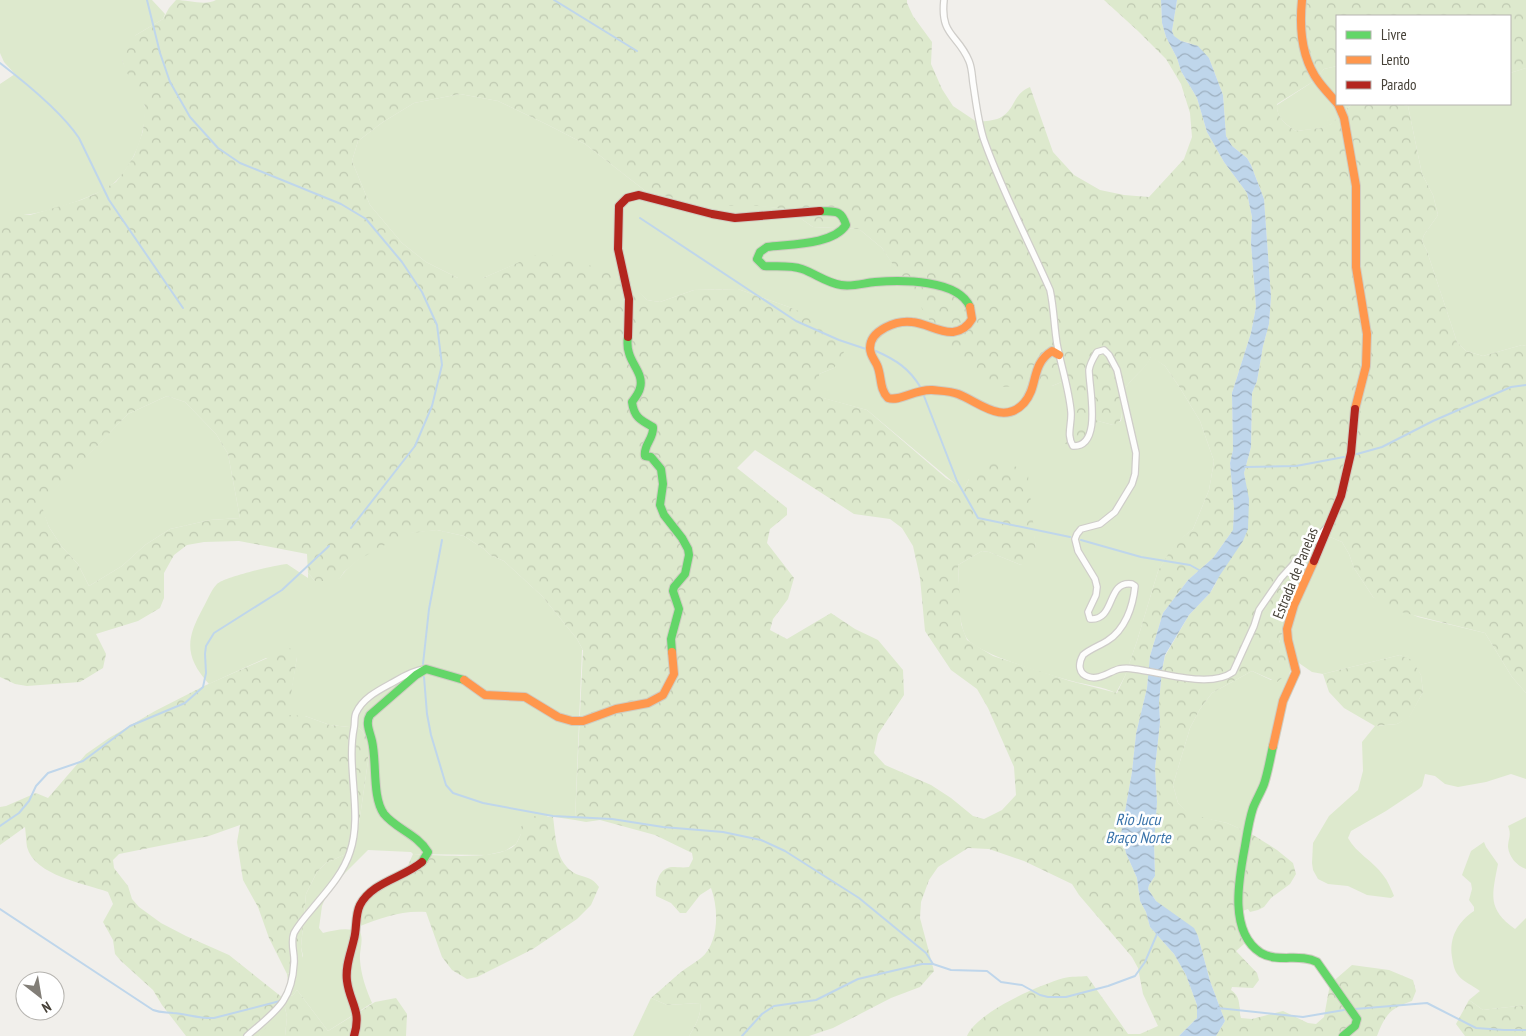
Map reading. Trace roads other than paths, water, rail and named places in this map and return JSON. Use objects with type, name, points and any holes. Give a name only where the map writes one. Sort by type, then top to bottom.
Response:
[{"type":"street","points":[[944,0],[945,26],[965,52],[970,63],[978,117],[984,139],[1011,206],[1050,290],[1059,355],[1071,413],[1069,437],[1073,446],[1079,446],[1085,443],[1090,433],[1093,399],[1089,368],[1097,352],[1104,350],[1117,370],[1136,454],[1135,474],[1132,484],[1115,512],[1100,524],[1081,529],[1075,539],[1078,551],[1095,579],[1097,587],[1096,595],[1088,612],[1090,618],[1095,619],[1105,613],[1117,588],[1126,583],[1135,586],[1132,603],[1124,624],[1117,634],[1083,655],[1079,666],[1085,675],[1095,678],[1120,669],[1141,670],[1169,676],[1211,680],[1226,678],[1233,672],[1259,610],[1282,578],[1330,524]]},
{"type":"street","name":"Estrada de Panelas","points":[[1302,0],[1300,30],[1305,54],[1315,76],[1336,103]]},
{"type":"street","name":"Estrada de Panelas","points":[[1337,105],[1345,123],[1356,186],[1356,267],[1367,334],[1366,366],[1352,421],[1351,453],[1340,496],[1330,524],[1294,605],[1288,625],[1288,640],[1296,672],[1283,701],[1264,784],[1250,820],[1240,872],[1238,908],[1247,941],[1257,951],[1271,957],[1309,958],[1320,964],[1357,1019],[1355,1026],[1343,1036]]},
{"type":"street","points":[[247,1036],[274,1012],[288,994],[294,966],[292,940],[294,934],[332,884],[350,852],[355,810],[352,739],[355,714],[368,697],[416,670],[426,669],[463,679],[485,695],[525,697],[558,717],[572,721],[583,721],[616,709],[648,703],[663,695],[671,682],[674,674],[674,662],[671,639],[679,609],[673,591],[685,574],[689,555],[682,538],[664,515],[660,505],[663,484],[661,469],[657,462],[651,457],[646,456],[643,451],[652,438],[653,427],[640,420],[633,411],[632,402],[640,390],[641,384],[640,376],[629,356],[627,346],[629,299],[618,249],[619,206],[627,198],[639,195],[735,218],[813,211],[838,212],[843,216],[846,225],[834,237],[767,247],[757,254],[757,259],[764,266],[791,266],[802,269],[839,286],[878,282],[916,282],[950,288],[964,296],[970,305],[972,317],[969,323],[959,331],[941,331],[928,325],[909,321],[892,325],[876,333],[870,344],[871,354],[877,364],[884,395],[893,400],[918,390],[932,390],[953,393],[984,409],[1006,413],[1017,409],[1024,403],[1034,381],[1038,361],[1044,354],[1052,351],[1059,355]]},
{"type":"street","points":[[354,1036],[358,1025],[358,1018],[348,988],[347,971],[360,905],[375,890],[422,863],[428,852],[425,845],[392,821],[380,809],[376,790],[376,764],[368,718],[416,675],[426,669]]},
{"type":"water","name":"Rio Jucu Braço Norte","points":[[1161,0],[1177,0],[1172,31],[1174,36],[1181,41],[1198,46],[1209,58],[1223,95],[1226,136],[1232,146],[1247,158],[1264,199],[1271,297],[1269,324],[1257,381],[1252,393],[1251,447],[1244,473],[1249,499],[1248,529],[1243,541],[1210,593],[1189,615],[1165,655],[1159,702],[1160,722],[1155,768],[1157,802],[1154,843],[1155,876],[1148,889],[1156,901],[1194,928],[1198,936],[1210,981],[1225,1021],[1216,1036],[1179,1036],[1197,1018],[1197,1005],[1186,975],[1174,954],[1150,927],[1146,912],[1140,901],[1137,878],[1126,853],[1121,834],[1132,772],[1136,734],[1147,688],[1150,656],[1163,613],[1188,580],[1213,558],[1233,530],[1234,508],[1230,463],[1233,450],[1232,393],[1251,333],[1256,307],[1251,243],[1252,217],[1247,193],[1224,162],[1207,132],[1197,98],[1181,71],[1177,58],[1166,37],[1162,23]]},
{"type":"waterway","points":[[147,0],[160,53],[170,82],[190,117],[218,148],[240,163],[341,204],[366,219],[402,262],[422,292],[437,325],[442,365],[432,406],[415,446],[351,528]]},
{"type":"waterway","points":[[554,0],[637,51]]},
{"type":"waterway","points":[[0,63],[21,79],[72,128],[79,138],[109,200],[183,308]]},
{"type":"waterway","points":[[640,218],[796,321],[839,340],[866,349]]},
{"type":"waterway","points":[[876,351],[902,365],[921,388]]},
{"type":"waterway","points":[[1357,454],[1382,447],[1433,421],[1511,387],[1526,385]]},
{"type":"waterway","points":[[924,396],[957,481],[978,518],[1070,537]]},
{"type":"waterway","points":[[1245,467],[1296,466],[1344,457]]},
{"type":"waterway","points":[[423,664],[429,609],[442,540]]},
{"type":"waterway","points":[[1081,540],[1141,557],[1190,565],[1199,570]]},
{"type":"waterway","points":[[0,826],[19,813],[29,801],[36,786],[48,773],[83,761],[130,726],[185,703],[203,687],[206,673],[206,646],[214,633],[282,590],[329,546]]},
{"type":"waterway","points":[[424,677],[431,735],[446,785],[453,793],[483,803],[553,816],[612,819],[663,827],[723,832],[761,840],[785,851],[859,898],[926,953],[933,964]]},
{"type":"waterway","points":[[0,909],[156,1011],[214,1018],[280,1001]]},
{"type":"waterway","points":[[742,1036],[762,1014],[774,1006],[816,1000],[858,979],[922,964],[933,964],[951,970],[987,971],[1001,982],[1022,985],[1040,995],[1066,997],[1108,986],[1135,976],[1145,962],[1157,934]]},
{"type":"waterway","points":[[1355,1009],[1427,1003],[1476,1028],[1526,1030]]},
{"type":"waterway","points":[[1218,1008],[1303,1017],[1344,1010]]}]
